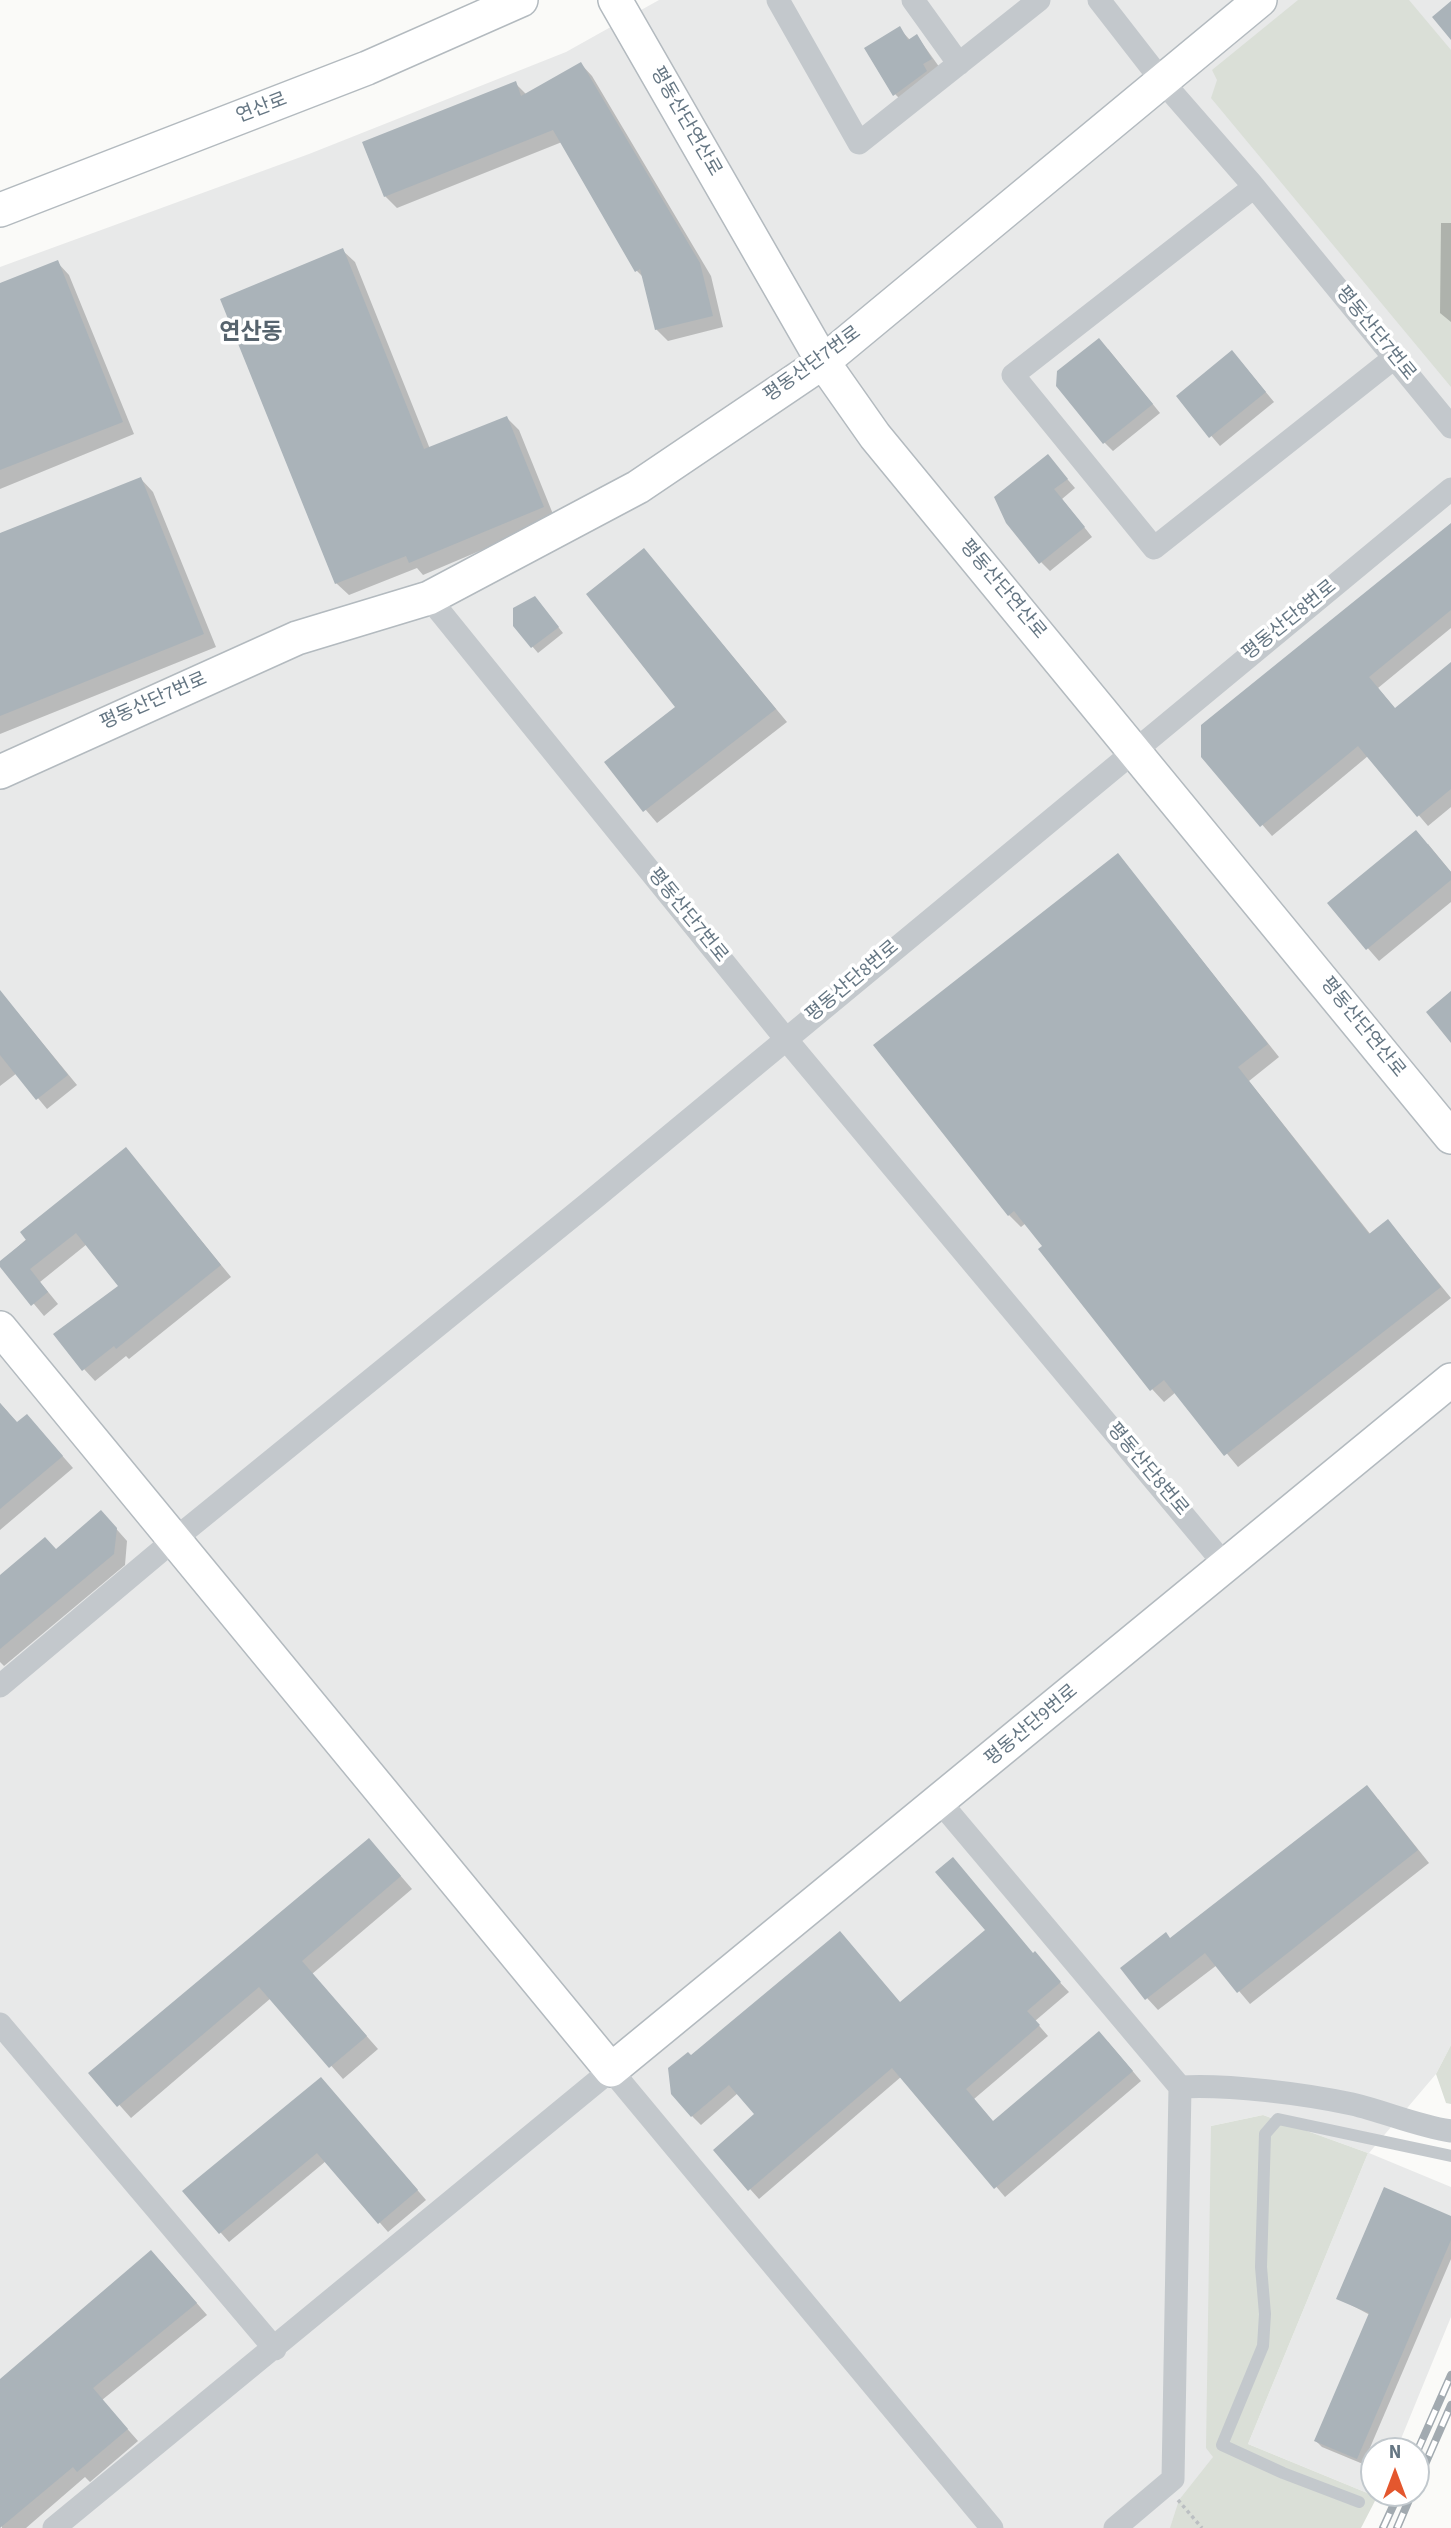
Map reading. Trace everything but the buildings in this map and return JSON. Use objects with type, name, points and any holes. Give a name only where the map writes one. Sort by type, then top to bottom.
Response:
[{"type":"street","points":[[402,53],[472,0]]},
{"type":"street","name":"연산로","points":[[0,209],[402,53],[521,0]]},
{"type":"street","name":"평동산단연산로","points":[[615,0],[823,362],[875,436],[1451,1137]]},
{"type":"street","points":[[778,0],[859,143],[1040,0]]},
{"type":"street","points":[[913,0],[959,64]]},
{"type":"street","points":[[1098,0],[1162,81]]},
{"type":"street","name":"평동산단7번로","points":[[0,772],[297,638],[429,598],[638,487],[823,362],[1260,0]]},
{"type":"street","name":"평동산단7번로","points":[[1162,81],[1254,187],[1451,427]]},
{"type":"street","points":[[1254,187],[1013,375],[1154,548],[1394,358]]},
{"type":"street","name":"평동산단8번로","points":[[1226,1566],[785,1038],[1451,489]]},
{"type":"street","name":"평동산단7번로","points":[[429,598],[785,1038]]},
{"type":"street","points":[[0,1686],[175,1539],[591,1201],[785,1038]]},
{"type":"street","points":[[0,1328],[992,2528]]},
{"type":"street","name":"평동산단9번로","points":[[611,2070],[1451,1380]]},
{"type":"street","points":[[940,1802],[1180,2087],[1175,2460],[1172,2479],[1115,2528]]},
{"type":"street","points":[[0,2024],[275,2349]]},
{"type":"street","points":[[54,2528],[275,2349],[611,2070]]},
{"type":"street","points":[[1180,2087],[1209,2085],[1352,2105],[1428,2128],[1451,2131]]},
{"type":"lane","points":[[1359,2501],[1283,2473],[1222,2445],[1263,2346],[1265,2314],[1261,2267],[1265,2134],[1278,2119],[1451,2156]]},
{"type":"path","points":[[1166,2485],[1202,2528]]},
{"type":"shaded area","points":[[659,0],[1451,0],[1451,2045],[1436,2074],[1369,2153],[1451,2187],[1451,2317],[1402,2437],[1360,2437],[1360,2490],[1248,2444],[1368,2153],[1263,2115],[1211,2126],[1213,2457],[1201,2528],[0,2528],[0,267],[309,154],[566,52]]},
{"type":"shaded area","points":[[1298,0],[1409,0],[1451,50],[1451,387],[1211,98],[1217,80],[1212,70]]},
{"type":"shaded area","points":[[1451,2045],[1451,2104],[1446,2103],[1436,2074]]},
{"type":"shaded area","points":[[1263,2115],[1368,2153],[1248,2444],[1360,2490],[1360,2507],[1372,2507],[1361,2528],[1170,2528],[1179,2500],[1213,2457],[1206,2448],[1211,2126]]},
{"type":"railway","points":[[1424,2437],[1451,2375]]},
{"type":"railway","points":[[1430,2453],[1451,2405]]},
{"type":"railway","points":[[1383,2528],[1393,2507]]},
{"type":"railway","points":[[1397,2528],[1406,2507]]},
{"type":"district","name":"연산동","points":[[251,334]]}]
